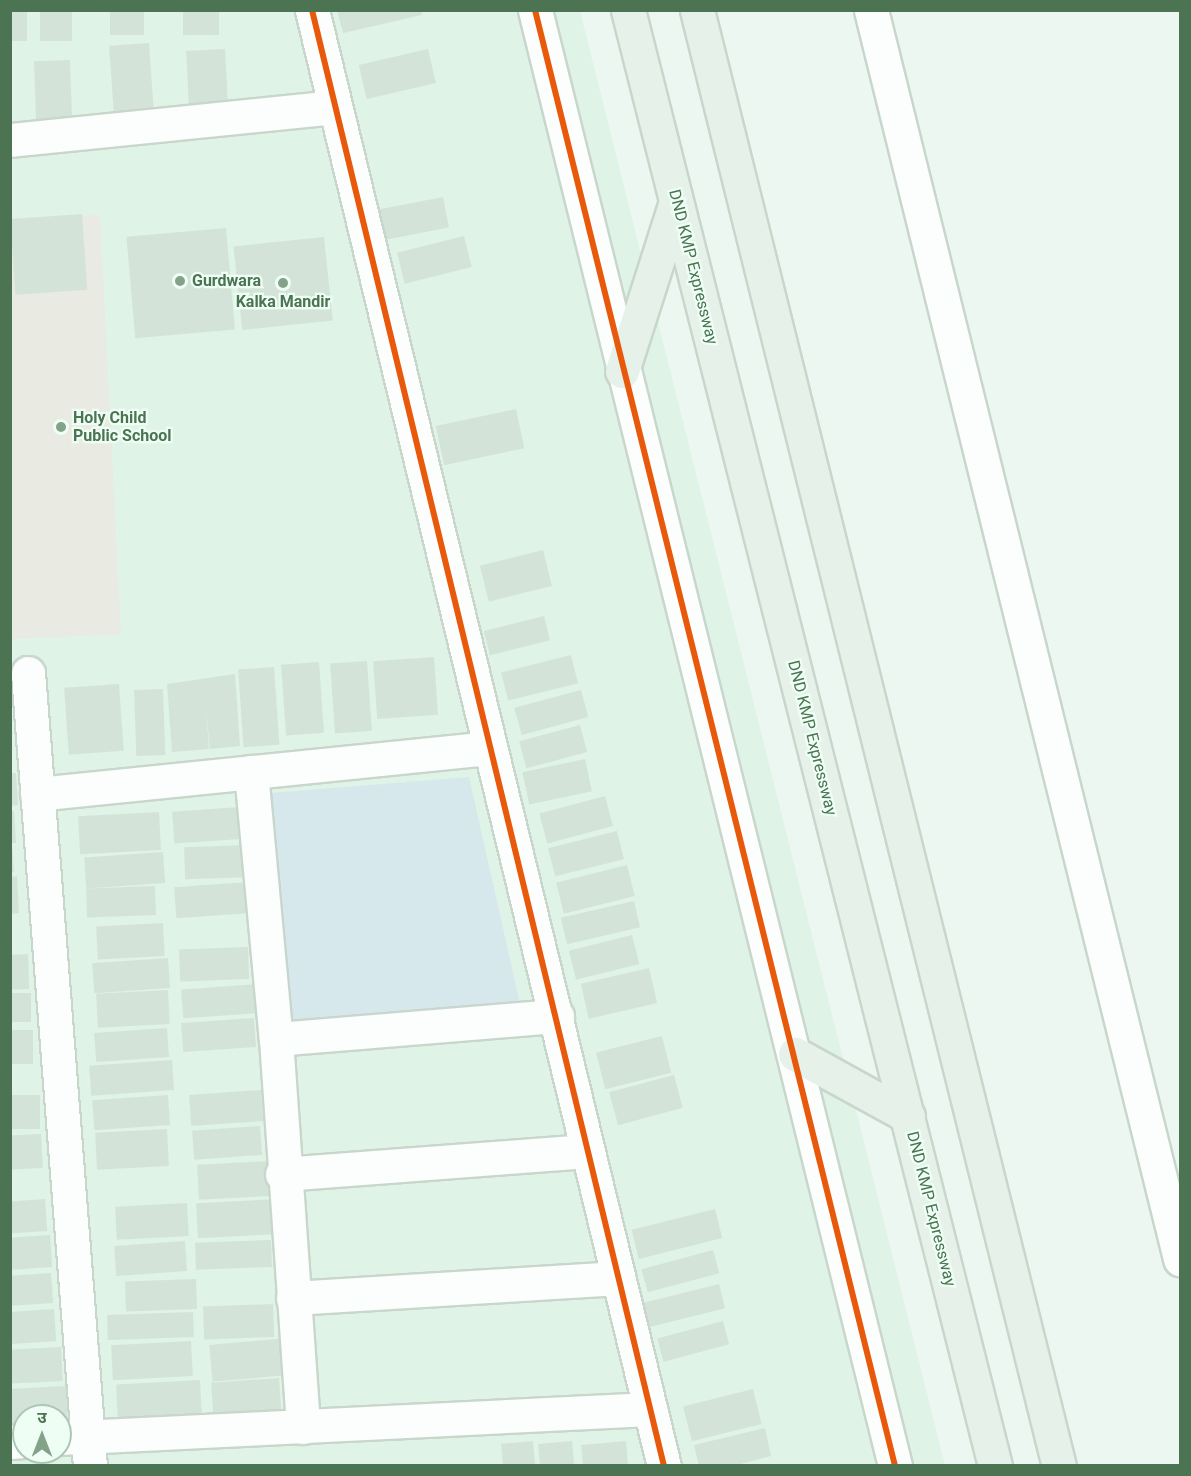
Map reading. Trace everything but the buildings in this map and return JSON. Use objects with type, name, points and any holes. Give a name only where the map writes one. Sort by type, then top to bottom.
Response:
[{"type":"highway","name":"DND KMP Expressway","points":[[628,10],[995,1466]]},
{"type":"highway","points":[[697,10],[1059,1466]]},
{"type":"highway","points":[[622,371],[676,202]]},
{"type":"highway","points":[[795,1054],[908,1116]]},
{"type":"street","points":[[312,10],[333,107],[489,748],[557,1016],[587,1150],[664,1466]]},
{"type":"street","points":[[534,10],[622,371],[795,1054],[895,1466]]},
{"type":"street","points":[[871,10],[1180,1259]]},
{"type":"street","points":[[10,141],[333,107]]},
{"type":"street","points":[[28,673],[79,1446],[303,1427],[650,1409]]},
{"type":"street","points":[[37,794],[489,748]]},
{"type":"street","points":[[250,772],[276,1039],[282,1174],[303,1427]]},
{"type":"street","points":[[276,1039],[557,1016]]},
{"type":"street","points":[[282,1174],[587,1150]]},
{"type":"street","points":[[293,1298],[618,1278]]},
{"type":"shaded area","points":[[10,11],[580,11],[945,1465],[11,1465]]},
{"type":"shaded area","name":"Holy Child Public School","points":[[100,215],[121,634],[11,639],[10,219]]},
{"type":"shaded area","points":[[469,777],[520,1004],[289,1022],[271,793]]},
{"type":"cycle path","points":[[312,10],[664,1466]]},
{"type":"cycle path","points":[[535,10],[895,1466]]},
{"type":"place","name":"Gurdwara","points":[[180,281]]},
{"type":"place","name":"Kalka Mandir","points":[[283,283]]},
{"type":"place","name":"Holy Child Public School","points":[[61,427]]}]
